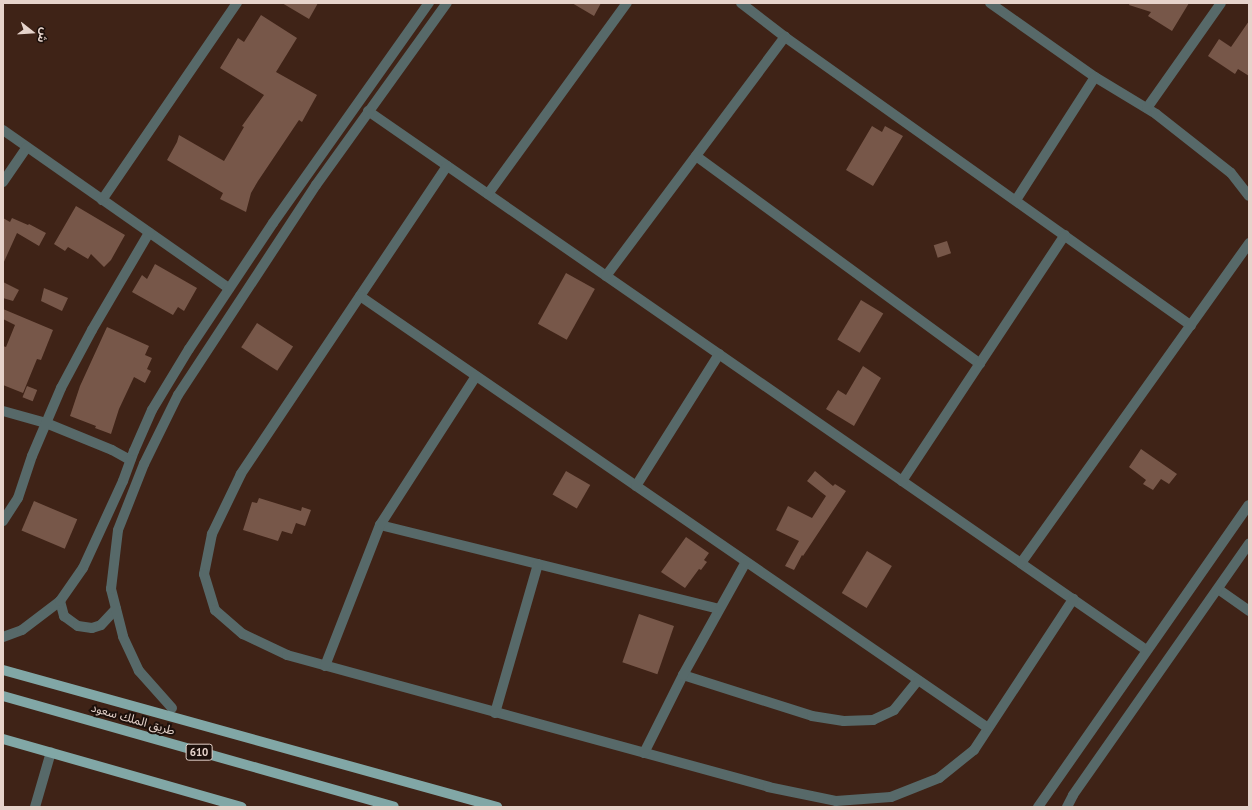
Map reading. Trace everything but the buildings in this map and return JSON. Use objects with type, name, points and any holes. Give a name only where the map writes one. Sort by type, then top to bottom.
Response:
[{"type":"main road","points":[[3,670],[497,807]]},
{"type":"main road","name":"طريق الملك سعود","points":[[3,696],[394,807]]},
{"type":"main road","points":[[3,739],[241,807]]},
{"type":"street","points":[[102,200],[238,3]]},
{"type":"street","points":[[3,637],[22,630],[60,601],[83,568],[123,481],[130,460],[152,410],[189,349],[229,288],[429,3]]},
{"type":"street","points":[[172,708],[138,671],[124,636],[111,589],[118,530],[144,464],[178,395],[316,185],[447,3]]},
{"type":"street","points":[[488,194],[628,3]]},
{"type":"street","points":[[740,3],[785,37],[1191,325]]},
{"type":"street","points":[[990,3],[1095,77],[1147,108],[1231,173],[1249,196]]},
{"type":"street","points":[[1147,108],[1221,3]]},
{"type":"street","points":[[606,276],[785,37]]},
{"type":"street","points":[[1016,200],[1095,77]]},
{"type":"street","points":[[368,111],[1146,650]]},
{"type":"street","points":[[3,130],[149,234],[229,288]]},
{"type":"street","points":[[3,182],[27,147]]},
{"type":"street","points":[[696,156],[980,364]]},
{"type":"street","points":[[447,166],[241,474],[212,534],[204,574],[215,610],[243,634],[287,655],[325,666],[768,787],[836,800],[891,797],[939,778],[974,750],[1072,599]]},
{"type":"street","points":[[3,521],[18,498],[32,456],[61,388],[92,330],[149,234]]},
{"type":"street","points":[[902,481],[1065,235]]},
{"type":"street","points":[[1021,563],[1249,243]]},
{"type":"street","points":[[360,296],[988,728]]},
{"type":"street","points":[[636,486],[719,354]]},
{"type":"street","points":[[325,666],[380,525],[476,376]]},
{"type":"street","points":[[3,411],[46,423],[112,450],[130,460]]},
{"type":"street","points":[[1038,807],[1048,795],[1146,650],[1249,505]]},
{"type":"street","points":[[380,525],[719,609]]},
{"type":"street","points":[[1067,807],[1073,795],[1249,544]]},
{"type":"street","points":[[644,753],[683,675],[746,562]]},
{"type":"street","points":[[495,712],[538,564]]},
{"type":"street","points":[[1218,589],[1249,611]]},
{"type":"street","points":[[60,601],[64,616],[78,626],[92,628],[101,625],[116,609]]},
{"type":"street","points":[[683,675],[812,716],[844,721],[873,720],[894,710],[918,680]]},
{"type":"street","points":[[34,807],[51,752]]}]
